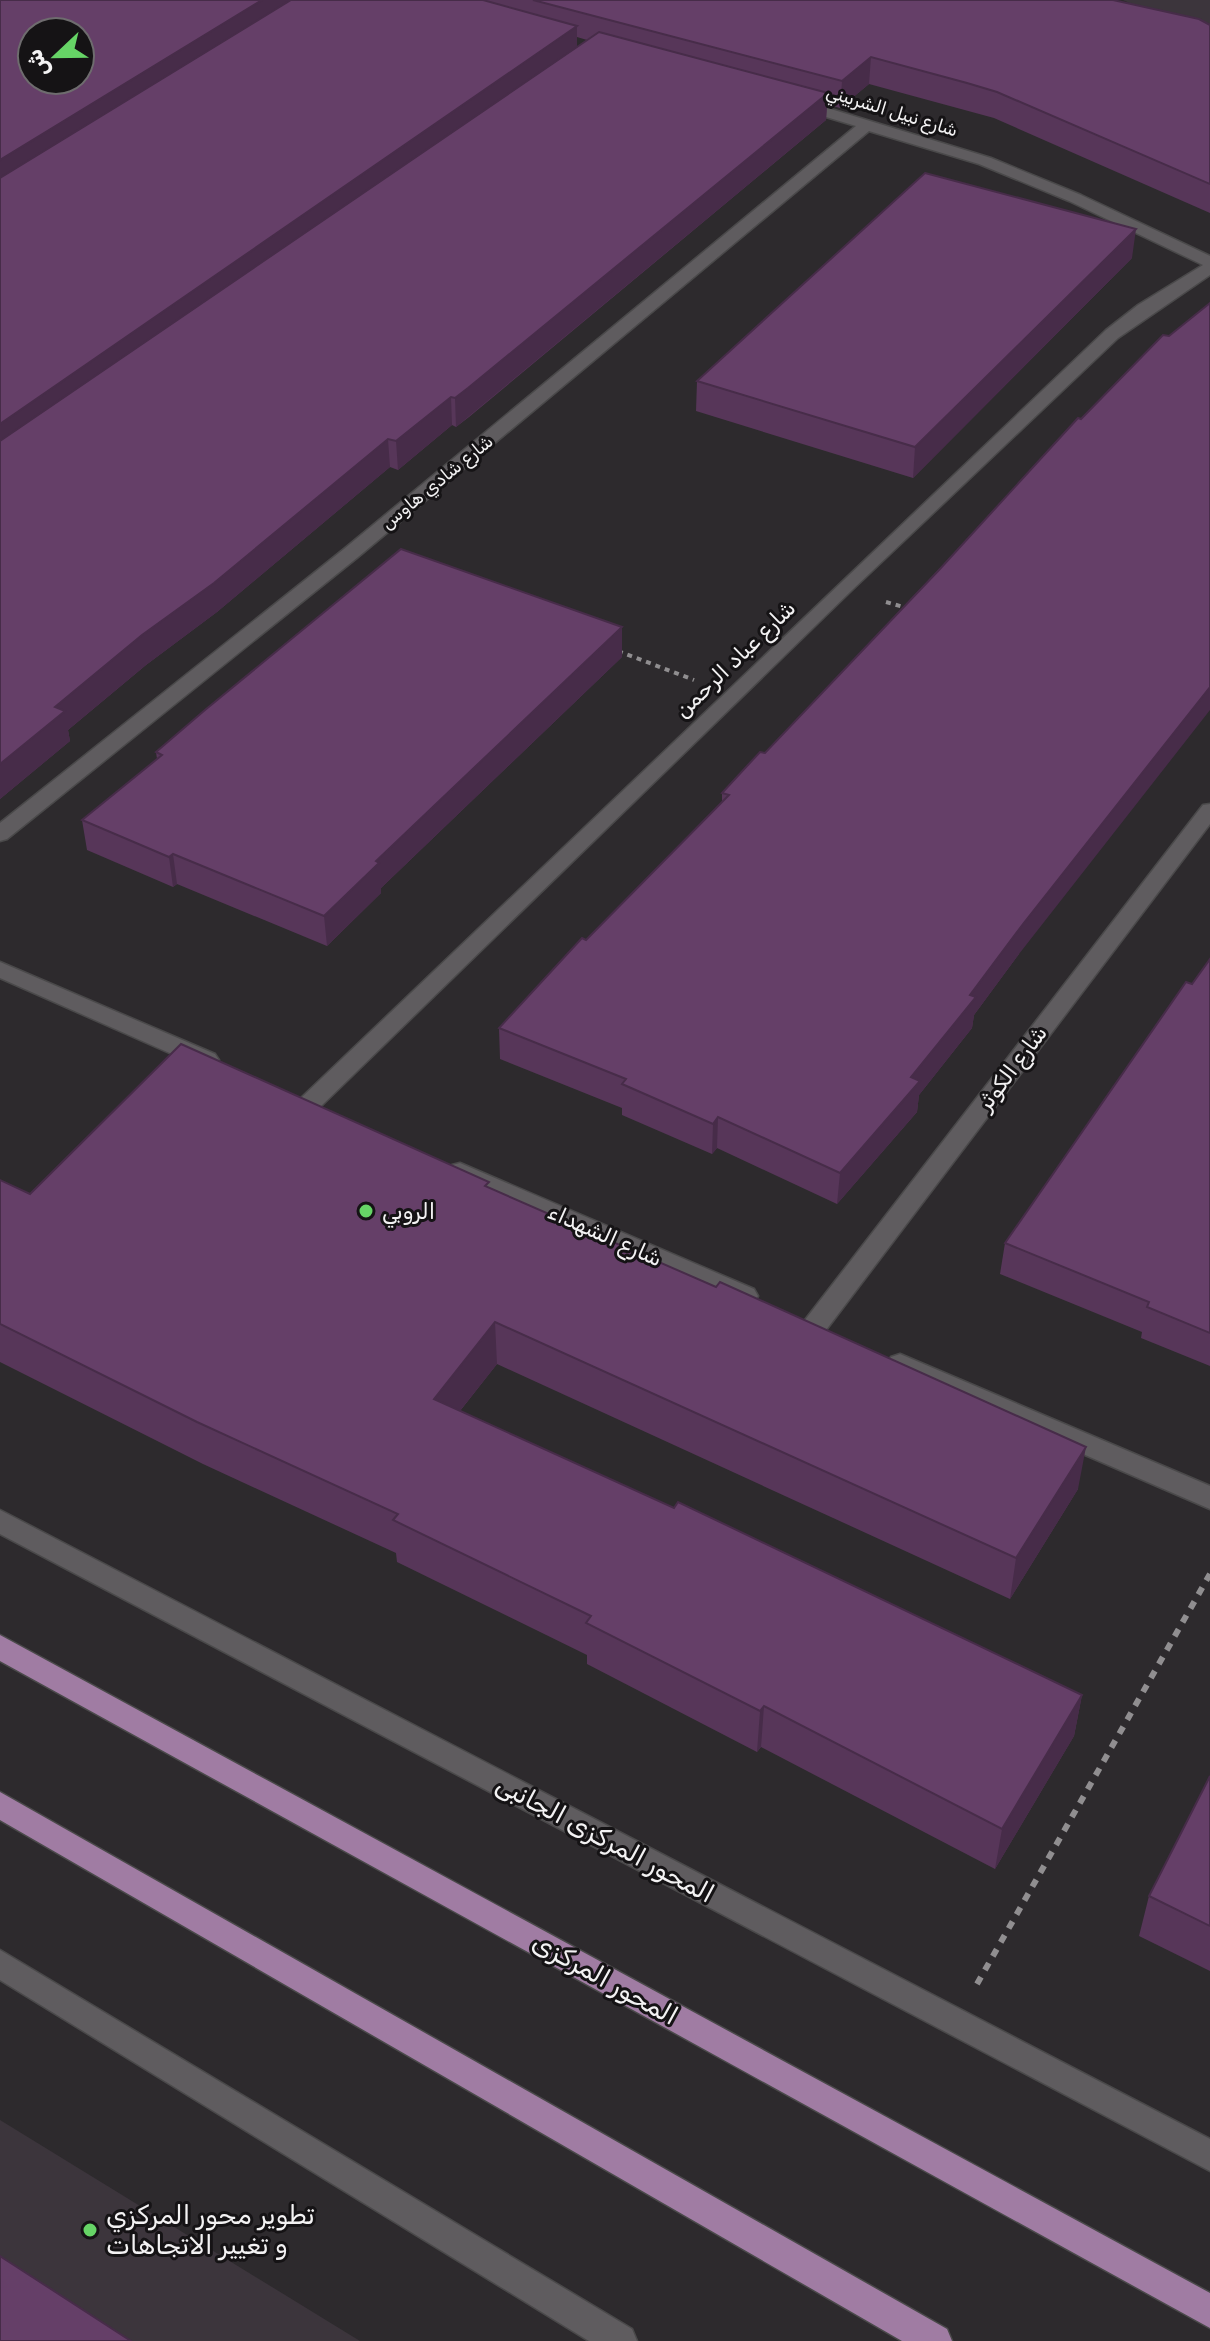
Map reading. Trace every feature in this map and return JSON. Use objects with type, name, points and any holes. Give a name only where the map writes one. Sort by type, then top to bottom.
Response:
[{"type":"main road","name":"المحور المركزى","points":[[0,1647],[1210,2311]]},
{"type":"main road","points":[[0,1805],[935,2341]]},
{"type":"street","name":"شارع نبيل الشربيني","points":[[778,99],[869,123],[1036,181],[1210,262]]},
{"type":"street","name":"شارع شادي هاوس","points":[[0,834],[363,543],[869,123]]},
{"type":"street","name":"شارع عباد الرحمن","points":[[309,1104],[844,587],[1112,334],[1144,309],[1210,268]]},
{"type":"street","name":"شارع الكوثر","points":[[814,1327],[1210,810]]},
{"type":"street","points":[[0,969],[224,1068]]},
{"type":"street","points":[[281,1092],[338,1117]]},
{"type":"street","name":"شارع الشهداء","points":[[439,1162],[844,1339]]},
{"type":"street","points":[[873,1352],[1210,1498]]},
{"type":"street","name":"المحور المركزى الجانبى","points":[[0,1521],[1210,2156]]},
{"type":"street","points":[[0,1964],[620,2341]]},
{"type":"path","points":[[844,587],[917,612]]},
{"type":"path","points":[[615,651],[733,694]]},
{"type":"path","points":[[954,2023],[1210,1574]]},
{"type":"shaded area","points":[[1123,0],[1210,0],[1210,40]]},
{"type":"shaded area","name":"تطوير محور المركزي و تغيير الاتجاهات","points":[[0,2120],[360,2341],[0,2341]]},
{"type":"building","points":[[0,0],[262,0],[0,160]]},
{"type":"building","points":[[291,0],[483,0],[577,26],[0,424],[0,178]]},
{"type":"building","points":[[533,0],[1113,0],[1199,19],[1210,25],[1210,184],[997,92],[967,83],[871,57],[842,81]]},
{"type":"building","points":[[599,32],[828,93],[468,388],[455,398],[451,397],[396,441],[388,439],[214,583],[142,635],[55,707],[65,711],[0,764],[0,441]]},
{"type":"building","points":[[925,173],[1136,229],[915,447],[697,381]]},
{"type":"building","points":[[1210,303],[1210,687],[970,995],[976,997],[911,1077],[920,1081],[840,1173],[718,1117],[713,1124],[622,1084],[626,1079],[499,1028],[582,938],[586,940],[729,795],[722,793],[760,752],[765,753],[939,570],[1078,418],[1081,419],[1163,335],[1169,336]]},
{"type":"building","points":[[401,549],[622,627],[376,861],[379,863],[324,916],[82,820],[162,755],[156,752],[205,710]]},
{"type":"building","points":[[1210,959],[1210,1333],[1147,1307],[1149,1302],[1005,1243],[1186,982],[1192,984]]},
{"type":"building","points":[[181,1044],[489,1182],[485,1186],[716,1287],[720,1282],[1086,1447],[1016,1558],[495,1322],[434,1399],[674,1508],[678,1502],[1082,1695],[1002,1829],[764,1706],[760,1711],[586,1623],[591,1616],[393,1520],[398,1514],[197,1422],[0,1324],[0,1180],[30,1194]]},
{"type":"building","points":[[1210,1776],[1210,1926],[1149,1896]]},
{"type":"building","points":[[0,2256],[131,2341],[0,2341]]},
{"type":"place","name":"الروبي","points":[[366,1211]]},
{"type":"place","name":"تطوير محور المركزي و تغيير الاتجاهات","points":[[90,2230]]}]
